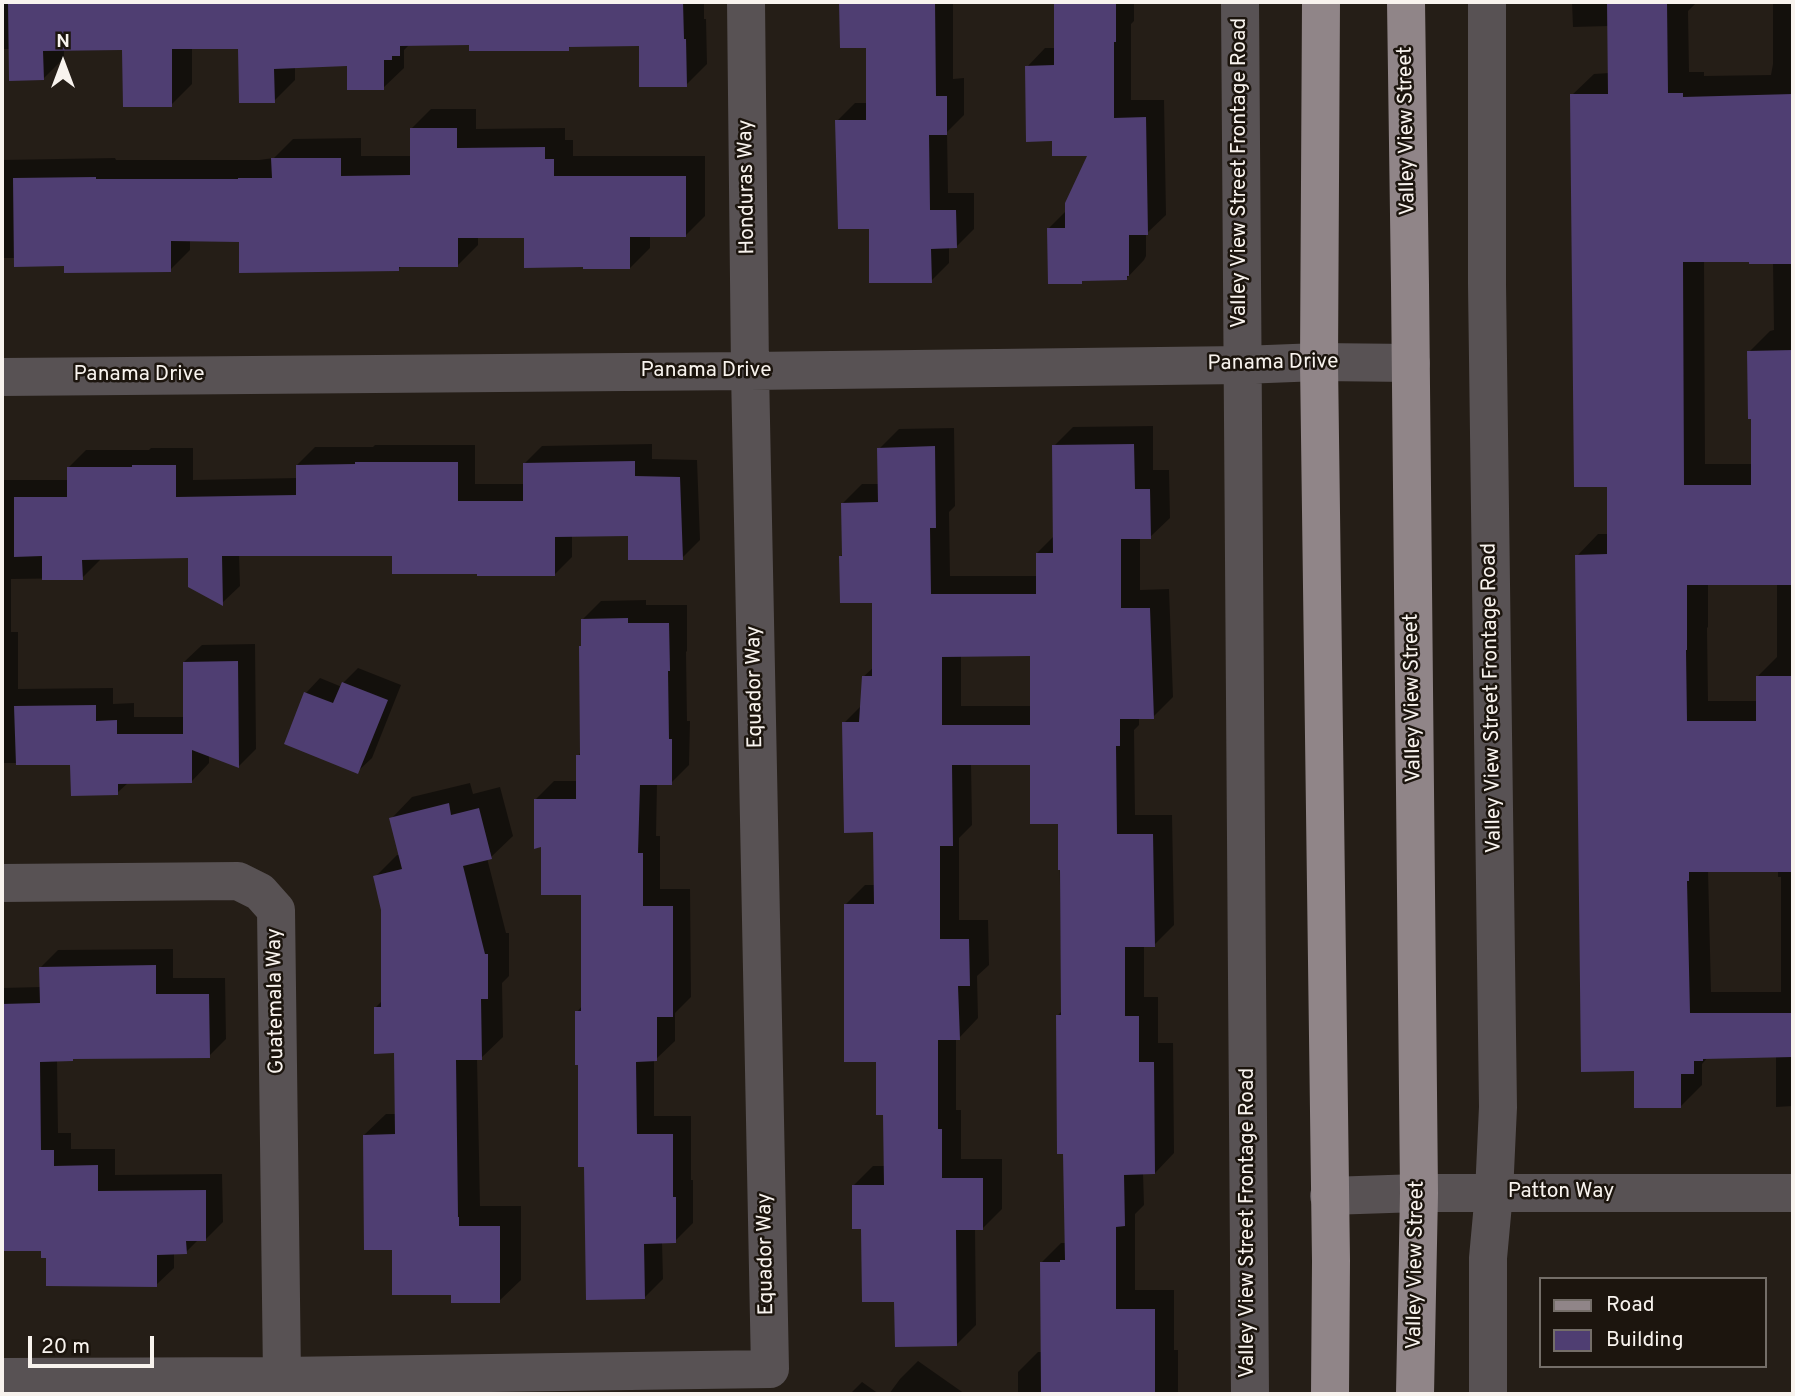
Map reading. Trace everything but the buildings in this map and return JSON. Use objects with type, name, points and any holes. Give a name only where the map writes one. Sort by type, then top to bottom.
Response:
[{"type":"main road","points":[[1321,2],[1320,362],[1331,1261],[1330,1394]]},
{"type":"main road","name":"Valley View Street","points":[[1406,2],[1419,1193],[1415,1394]]},
{"type":"street","name":"Honduras Way","points":[[746,2],[750,371]]},
{"type":"street","name":"Valley View Street Frontage Road","points":[[1240,2],[1250,1394]]},
{"type":"street","name":"Valley View Street Frontage Road","points":[[1487,2],[1487,284],[1498,1107],[1488,1258],[1488,1394]]},
{"type":"street","name":"Panama Drive","points":[[2,377],[1411,363]]},
{"type":"street","name":"Equador Way","points":[[2,1377],[282,1377],[769,1369],[750,371]]},
{"type":"street","name":"Guatemala Way","points":[[2,883],[238,881],[260,892],[276,910],[282,1377]]},
{"type":"street","name":"Patton Way","points":[[1329,1196],[1419,1193],[1793,1193]]}]
